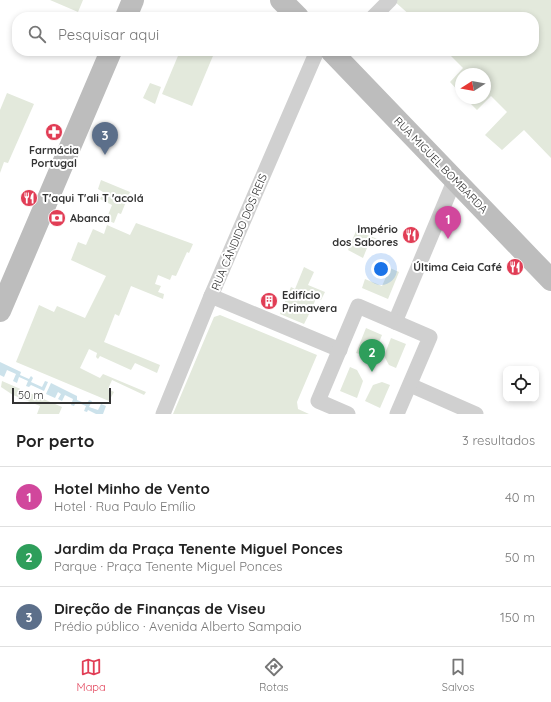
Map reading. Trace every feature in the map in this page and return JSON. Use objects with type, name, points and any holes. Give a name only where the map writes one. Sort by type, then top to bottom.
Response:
[{"type":"main road","points":[[128,12],[133,0]]},
{"type":"main road","points":[[281,0],[293,12]]},
{"type":"main road","points":[[0,311],[109,56]]},
{"type":"main road","name":"RUA MIGUEL BOMBARDA","points":[[334,56],[455,179],[551,280]]},
{"type":"street","points":[[378,12],[390,0]]},
{"type":"street","name":"RUA CÂNDIDO DOS REIS","points":[[163,414],[211,296],[328,56]]},
{"type":"street","points":[[395,322],[455,179]]},
{"type":"street","points":[[211,296],[340,350]]},
{"type":"street","points":[[348,414],[318,401],[358,306],[430,337],[397,414]]},
{"type":"street","points":[[410,385],[476,414]]},
{"type":"shaded area","points":[[50,0],[83,0],[78,12]]},
{"type":"shaded area","points":[[393,0],[551,0],[551,158],[524,130],[502,150],[485,135],[507,112],[491,96],[491,68],[463,68],[451,56],[539,56],[539,12],[406,12]]},
{"type":"shaded area","points":[[178,56],[213,56],[192,106],[162,94]]},
{"type":"shaded area","points":[[455,77],[455,87],[450,82]]},
{"type":"shaded area","points":[[150,83],[161,87],[155,104],[143,98]]},
{"type":"shaded area","points":[[7,93],[34,104],[8,163],[4,162],[0,173],[0,110]]},
{"type":"shaded area","points":[[471,104],[483,104],[477,110]]},
{"type":"shaded area","points":[[101,180],[130,192],[121,214],[118,213],[114,223],[106,220],[112,205],[100,199],[103,192],[98,189]]},
{"type":"shaded area","points":[[136,223],[193,244],[189,253],[187,252],[176,276],[172,275],[170,280],[158,275],[155,284],[161,286],[158,292],[164,294],[163,299],[131,286],[119,316],[115,314],[104,342],[160,365],[157,373],[135,363],[131,370],[100,356],[98,359],[96,357],[97,353],[89,349],[80,368],[100,378],[103,374],[146,392],[144,395],[112,380],[108,389],[114,392],[109,401],[16,362],[39,305],[54,312],[57,306],[85,318],[106,276],[71,260],[78,242],[86,245],[93,229],[104,234],[107,225],[130,235]]},
{"type":"shaded area","points":[[356,231],[378,239],[376,244],[369,243],[363,258],[348,250]]},
{"type":"shaded area","points":[[304,267],[314,272],[308,285],[325,292],[321,300],[316,298],[313,306],[309,304],[306,313],[309,314],[304,324],[280,314],[291,287],[295,289]]},
{"type":"shaded area","points":[[390,268],[399,272],[388,299],[362,288],[365,279],[382,286]]},
{"type":"shaded area","points":[[220,315],[317,355],[297,402],[298,409],[309,414],[173,414],[214,317]]},
{"type":"shaded area","points":[[366,328],[382,335],[375,352],[363,355],[356,353]]},
{"type":"shaded area","points":[[391,338],[406,344],[396,368],[389,365],[384,356]]},
{"type":"shaded area","points":[[350,367],[357,370],[363,381],[357,398],[340,391]]},
{"type":"shaded area","points":[[2,381],[62,407],[59,414],[37,414],[40,406],[13,395],[1,387]]},
{"type":"shaded area","points":[[382,382],[390,385],[380,408],[365,401],[373,385]]},
{"type":"water","points":[[0,362],[21,372],[20,375],[29,379],[31,376],[33,378],[31,382],[42,387],[45,381],[48,382],[44,391],[31,385],[29,387],[26,386],[28,381],[19,377],[17,383],[13,381],[16,374],[7,370],[4,377],[0,375]]},
{"type":"water","points":[[51,383],[77,396],[77,400],[87,404],[89,400],[92,401],[89,407],[98,410],[101,404],[106,406],[103,414],[96,414],[88,410],[87,412],[84,411],[86,406],[76,402],[74,406],[71,405],[73,399],[65,395],[62,401],[58,399],[61,394],[58,392],[55,398],[46,394]]},
{"type":"place","name":"Farmácia Portugal","points":[[54,132]]},
{"type":"place","name":"Direção de Finanças de Viseu","points":[[105,155]]},
{"type":"place","name":"T'aqui T'ali T 'acolá","points":[[29,198]]},
{"type":"place","name":"Abanca","points":[[57,218]]},
{"type":"place","name":"Império dos Sabores","points":[[411,235]]},
{"type":"place","name":"Hotel Minho de Vento","points":[[448,239]]},
{"type":"place","name":"Última Ceia Café","points":[[515,267]]},
{"type":"place","name":"Edifício Primavera","points":[[269,301]]},
{"type":"place","name":"Jardim da Praça Tenente Miguel Ponces","points":[[372,372]]}]
